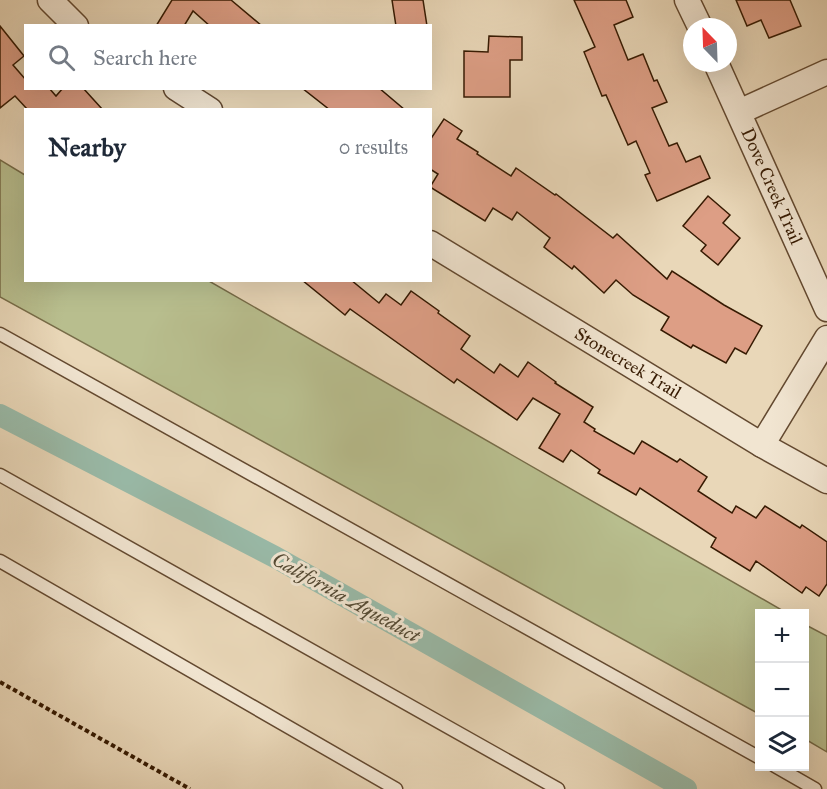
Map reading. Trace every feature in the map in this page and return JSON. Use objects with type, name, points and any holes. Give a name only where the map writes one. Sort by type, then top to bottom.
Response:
[{"type":"street","points":[[50,0],[74,24]]},
{"type":"street","points":[[687,0],[696,18]]},
{"type":"street","name":"Dove Creek Trail","points":[[720,72],[827,309]]},
{"type":"street","points":[[739,112],[827,72]]},
{"type":"street","points":[[179,90],[207,108]]},
{"type":"street","name":"Stonecreek Trail","points":[[432,244],[762,445],[827,481]]},
{"type":"street","points":[[762,445],[827,338]]},
{"type":"lane","points":[[0,334],[755,756]]},
{"type":"lane","points":[[0,475],[558,789]]},
{"type":"lane","points":[[0,561],[396,789]]},
{"type":"lane","points":[[784,771],[815,789]]},
{"type":"path","points":[[0,682],[190,789]]},
{"type":"green space","points":[[0,160],[24,174],[24,282],[211,282],[780,609],[755,609],[755,712],[0,297]]},
{"type":"green space","points":[[809,627],[827,636],[827,752],[809,741]]},
{"type":"building","points":[[172,0],[231,0],[260,24],[208,24],[193,11],[185,24],[157,24]]},
{"type":"building","points":[[392,0],[423,0],[427,24],[396,24]]},
{"type":"building","points":[[574,0],[626,0],[633,17],[614,25],[628,60],[643,54],[654,81],[657,80],[667,102],[652,108],[669,146],[677,143],[686,162],[700,156],[710,178],[657,201],[645,175],[650,173],[636,141],[628,145],[606,95],[602,96],[584,52],[595,47]]},
{"type":"building","points":[[736,0],[790,0],[801,26],[769,38],[761,20],[747,26]]},
{"type":"building","points":[[0,26],[24,56],[13,65],[24,78],[24,90],[51,90],[56,96],[61,90],[85,90],[101,108],[26,108],[15,96],[0,108]]},
{"type":"building","points":[[489,36],[522,37],[522,60],[510,60],[510,97],[464,97],[464,51],[488,52]]},
{"type":"building","points":[[305,90],[381,90],[403,108],[327,108]]},
{"type":"building","points":[[444,119],[462,131],[457,139],[478,152],[477,154],[511,176],[516,168],[556,194],[613,238],[617,234],[667,279],[672,271],[724,305],[762,326],[746,354],[735,348],[726,363],[693,345],[691,348],[661,330],[669,317],[633,295],[616,280],[604,293],[574,266],[572,269],[544,247],[550,238],[517,212],[512,220],[493,208],[485,221],[432,188],[438,174],[432,170],[432,137]]},
{"type":"building","points":[[708,196],[730,215],[723,223],[740,238],[718,265],[701,251],[706,245],[683,226]]},
{"type":"building","points":[[304,282],[353,282],[379,303],[386,294],[401,305],[411,291],[470,336],[461,349],[494,373],[500,364],[518,377],[528,362],[555,383],[593,407],[584,422],[595,429],[594,431],[634,454],[642,441],[677,462],[680,459],[707,477],[698,491],[732,513],[736,506],[756,518],[765,506],[800,528],[802,525],[827,542],[827,584],[819,596],[806,587],[802,593],[756,561],[750,571],[711,547],[716,538],[640,488],[636,495],[598,473],[600,470],[571,450],[563,462],[539,448],[560,414],[533,398],[517,420],[457,379],[454,383],[350,309],[345,315]]},
{"type":"waterway","name":"California Aqueduct","points":[[0,415],[275,557],[686,789]]}]
